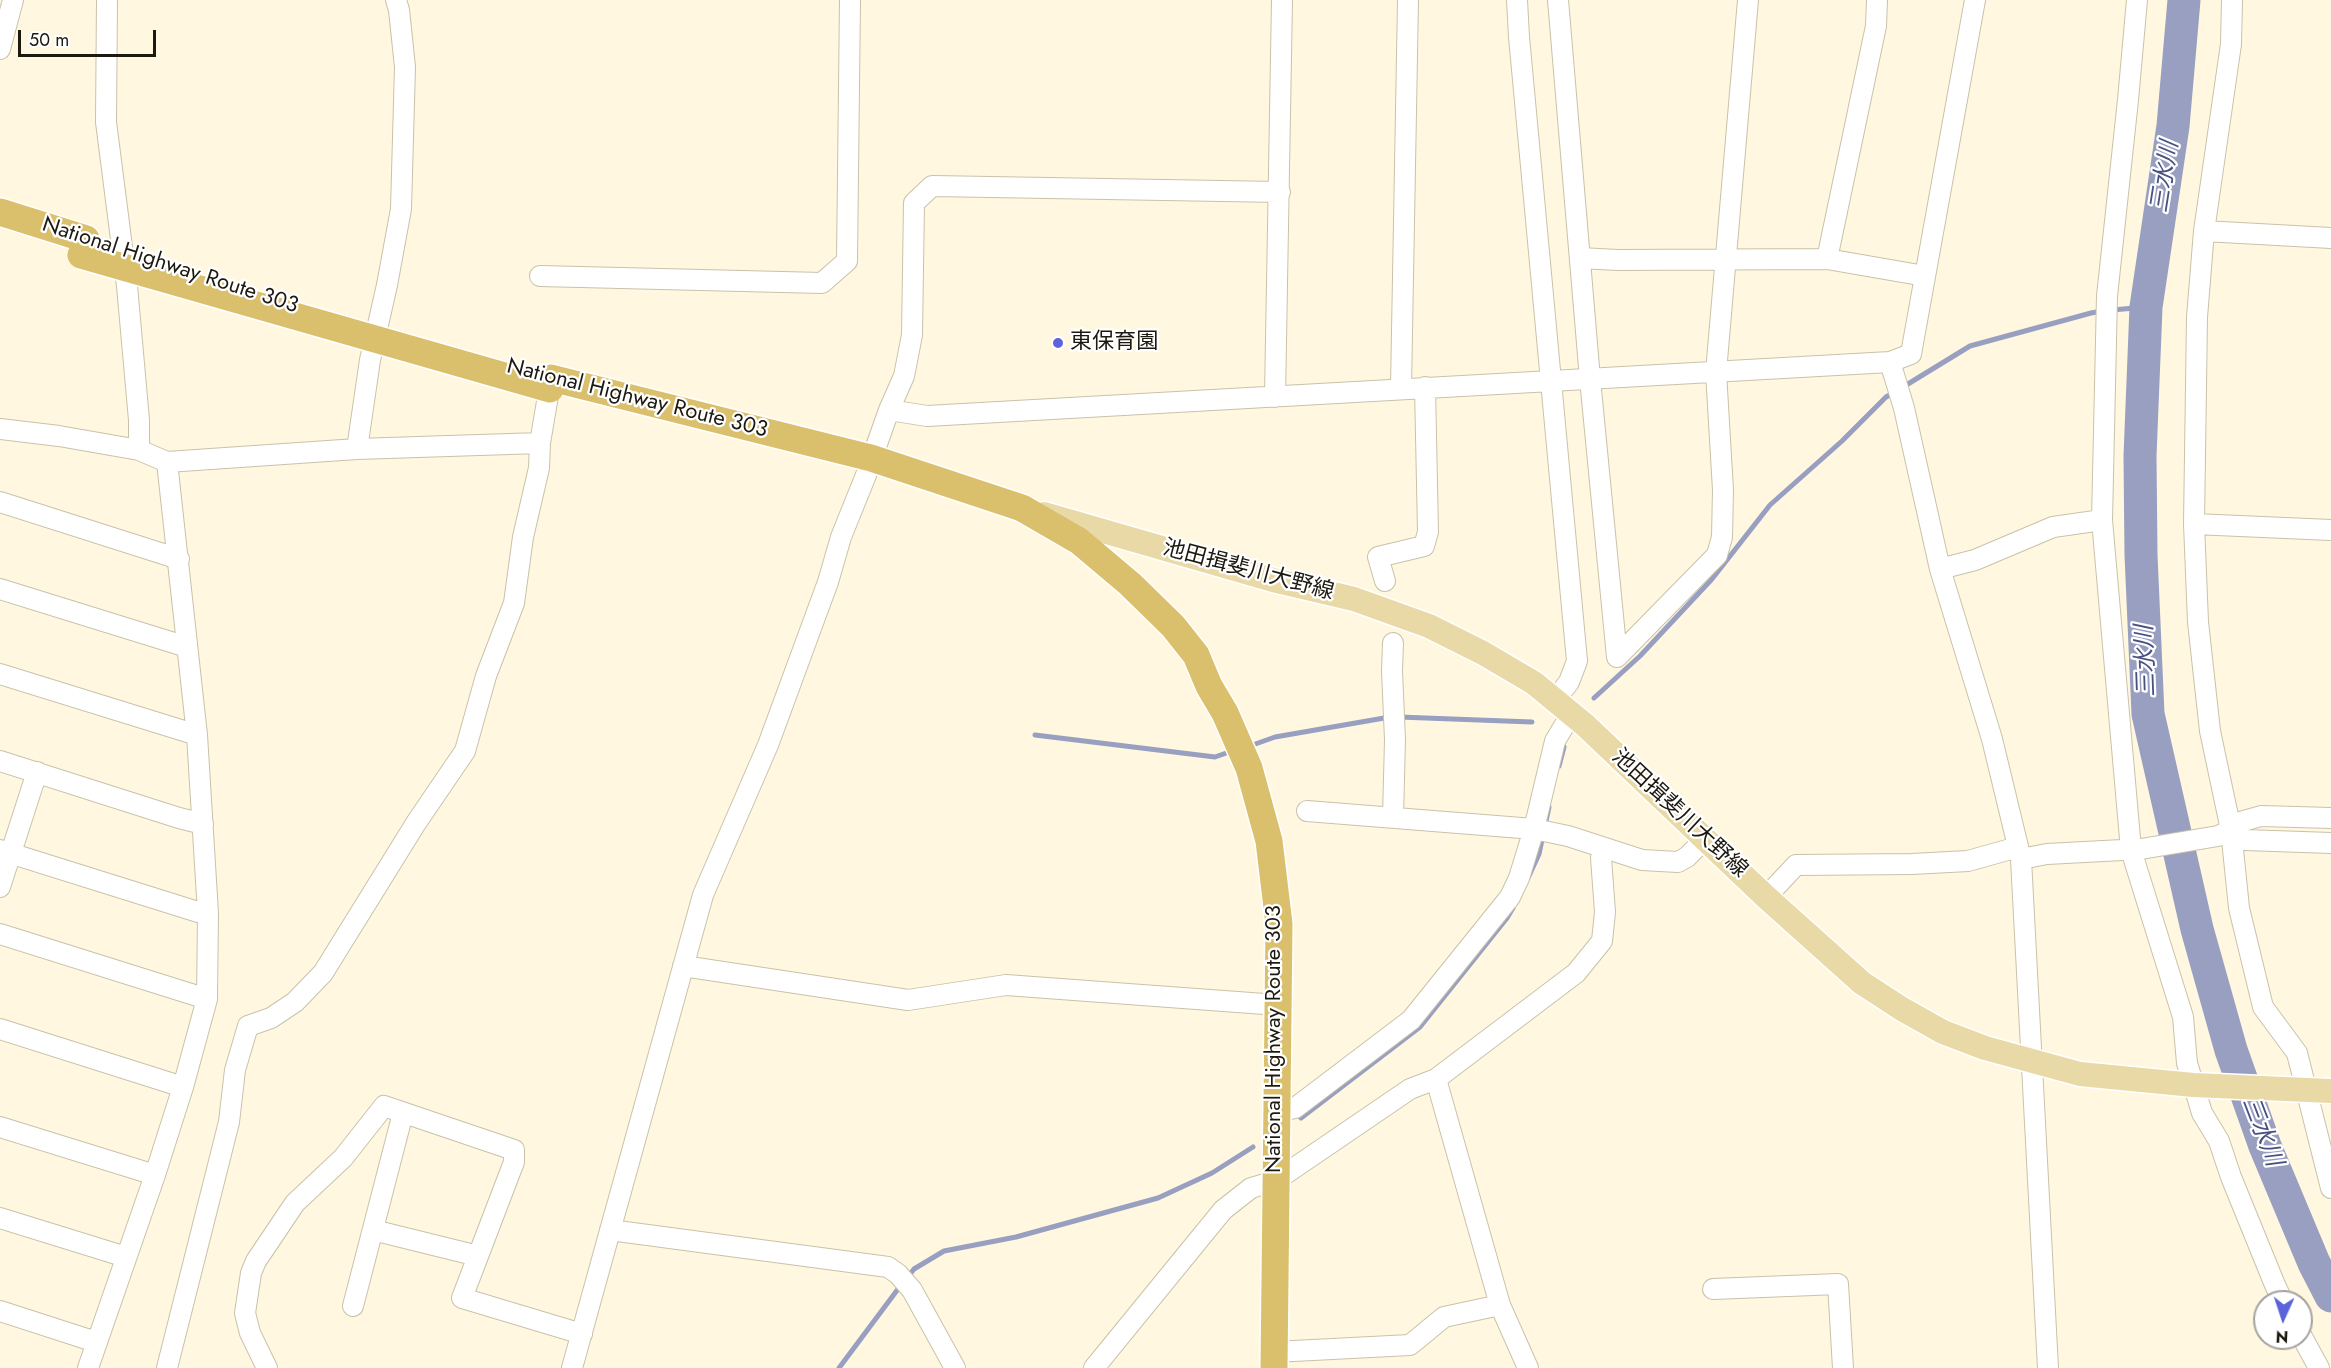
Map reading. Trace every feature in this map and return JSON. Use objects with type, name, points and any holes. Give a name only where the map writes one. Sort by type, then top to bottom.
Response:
[{"type":"highway","name":"National Highway Route 303","points":[[0,212],[83,247]]},
{"type":"highway","name":"National Highway Route 303","points":[[0,230],[83,247],[319,313],[551,384],[678,426],[869,466],[1022,508],[1079,541],[1130,584],[1173,626],[1196,655],[1249,768],[1269,841],[1279,924],[1274,1360]]},
{"type":"highway","name":"National Highway Route 303","points":[[869,466],[1015,524],[1069,555],[1125,597],[1209,686]]},
{"type":"main road","name":"池田揖斐川大野線","points":[[1022,508],[1273,580],[1354,599],[1429,626],[1483,653],[1534,683],[1563,707],[1854,976],[1902,1009],[1943,1032],[1985,1048],[2080,1074],[2198,1085],[2310,1090]]},
{"type":"street","points":[[0,49],[13,0]]},
{"type":"street","points":[[107,0],[106,122],[127,286],[139,420],[139,450]]},
{"type":"street","points":[[357,448],[370,360],[401,209],[405,67],[396,0]]},
{"type":"street","points":[[540,276],[822,283],[847,261],[850,0]]},
{"type":"street","points":[[1275,397],[1282,0]]},
{"type":"street","points":[[1401,388],[1408,0]]},
{"type":"street","points":[[1276,1112],[1295,1108],[1411,1020],[1510,897],[1519,878],[1534,829],[1569,682],[1577,661],[1517,0]]},
{"type":"street","points":[[1558,0],[1590,379],[1617,657],[1717,555],[1722,537],[1723,490],[1716,372],[1748,0]]},
{"type":"street","points":[[1827,259],[1876,26],[1877,0]]},
{"type":"street","points":[[889,410],[927,416],[1716,372],[1892,370],[1911,354],[1975,0]]},
{"type":"street","points":[[2137,0],[2107,298],[2102,520],[2136,850],[2183,1017],[2187,1063],[2198,1085],[2202,1113],[2219,1141],[2277,1290]]},
{"type":"street","points":[[2232,0],[2231,44],[2204,231],[2197,317],[2194,524],[2198,622],[2210,730],[2239,908],[2263,1007],[2297,1053],[2310,1090],[2331,1188]]},
{"type":"street","points":[[572,1368],[703,895],[768,745],[828,582],[841,537],[904,376],[912,335],[914,203],[932,186],[1280,192]]},
{"type":"street","points":[[2204,231],[2331,238]]},
{"type":"street","points":[[1580,258],[1618,260],[1827,259],[1925,276]]},
{"type":"street","points":[[1892,370],[1902,402],[1940,569],[1992,739],[2019,853],[2048,1368]]},
{"type":"street","points":[[167,1368],[229,1122],[235,1070],[248,1026],[271,1018],[295,1002],[323,973],[416,823],[465,751],[486,676],[514,603],[523,537],[539,468],[540,443],[551,384]]},
{"type":"street","points":[[1385,581],[1378,557],[1424,546],[1428,532],[1425,387]]},
{"type":"street","points":[[0,429],[139,450],[166,462],[357,448],[540,443]]},
{"type":"street","points":[[88,1368],[155,1174],[183,1087],[207,999],[208,913],[197,735],[166,462]]},
{"type":"street","points":[[0,502],[178,558]]},
{"type":"street","points":[[1940,569],[1975,560],[2053,527],[2102,520]]},
{"type":"street","points":[[2194,524],[2331,530]]},
{"type":"street","points":[[0,589],[188,647]]},
{"type":"street","points":[[1393,643],[1395,740],[1393,817]]},
{"type":"street","points":[[0,674],[197,735]]},
{"type":"street","points":[[0,760],[203,824]]},
{"type":"street","points":[[0,887],[5,852],[37,772]]},
{"type":"street","points":[[1307,811],[1534,829],[1642,860],[1678,862],[1687,857],[1705,839]]},
{"type":"street","points":[[1766,897],[1796,865],[1912,864],[1968,861],[2019,853],[2136,850],[2225,833],[2240,822],[2261,816],[2331,818]]},
{"type":"street","points":[[2225,833],[2245,840],[2331,843]]},
{"type":"street","points":[[1094,1368],[1223,1210],[1251,1188],[1275,1180],[1410,1089],[1436,1079],[1576,973],[1602,941],[1605,912],[1601,858],[1604,848]]},
{"type":"street","points":[[5,852],[198,912],[208,913]]},
{"type":"street","points":[[0,934],[207,999]]},
{"type":"street","points":[[682,966],[908,1000],[1006,985],[1278,1005]]},
{"type":"street","points":[[0,1029],[183,1087]]},
{"type":"street","points":[[1436,1079],[1500,1305],[1528,1368]]},
{"type":"street","points":[[267,1368],[250,1333],[245,1313],[251,1273],[256,1261],[295,1203],[343,1158],[384,1107],[514,1150],[514,1162],[462,1298],[582,1334]]},
{"type":"street","points":[[353,1306],[403,1113]]},
{"type":"street","points":[[0,1127],[155,1174]]},
{"type":"street","points":[[0,1218],[126,1257]]},
{"type":"street","points":[[373,1230],[478,1256]]},
{"type":"street","points":[[610,1230],[888,1267],[898,1274],[912,1290],[955,1368]]},
{"type":"street","points":[[1713,1289],[1838,1284],[1843,1368]]},
{"type":"street","points":[[1274,1360],[1410,1345],[1444,1317],[1500,1305]]},
{"type":"street","points":[[0,1311],[96,1342]]},
{"type":"street","points":[[2309,1350],[2319,1368]]},
{"type":"waterway","name":"三水川","points":[[2184,0],[2173,126],[2146,307],[2140,456],[2141,555],[2148,714],[2197,929],[2231,1050],[2265,1146],[2314,1263],[2331,1296]]},
{"type":"waterway","points":[[2112,310],[2146,307]]},
{"type":"waterway","points":[[1903,387],[1970,346],[2102,311]]},
{"type":"waterway","points":[[1594,698],[1640,656],[1712,579],[1770,505],[1842,441],[1886,397],[1895,392]]},
{"type":"waterway","points":[[1247,747],[1275,737],[1390,717]]},
{"type":"waterway","points":[[1399,717],[1532,722]]},
{"type":"waterway","points":[[1035,735],[1215,757],[1232,751]]},
{"type":"waterway","points":[[1559,766],[1564,747]]},
{"type":"waterway","points":[[1528,878],[1539,854],[1549,807]]},
{"type":"waterway","points":[[1301,1118],[1420,1027],[1513,908]]},
{"type":"waterway","points":[[907,1278],[914,1269],[944,1251],[1016,1237],[1158,1198],[1212,1173],[1253,1147]]},
{"type":"waterway","points":[[839,1368],[901,1285]]},
{"type":"place","name":"東保育園","points":[[1058,343]]}]
